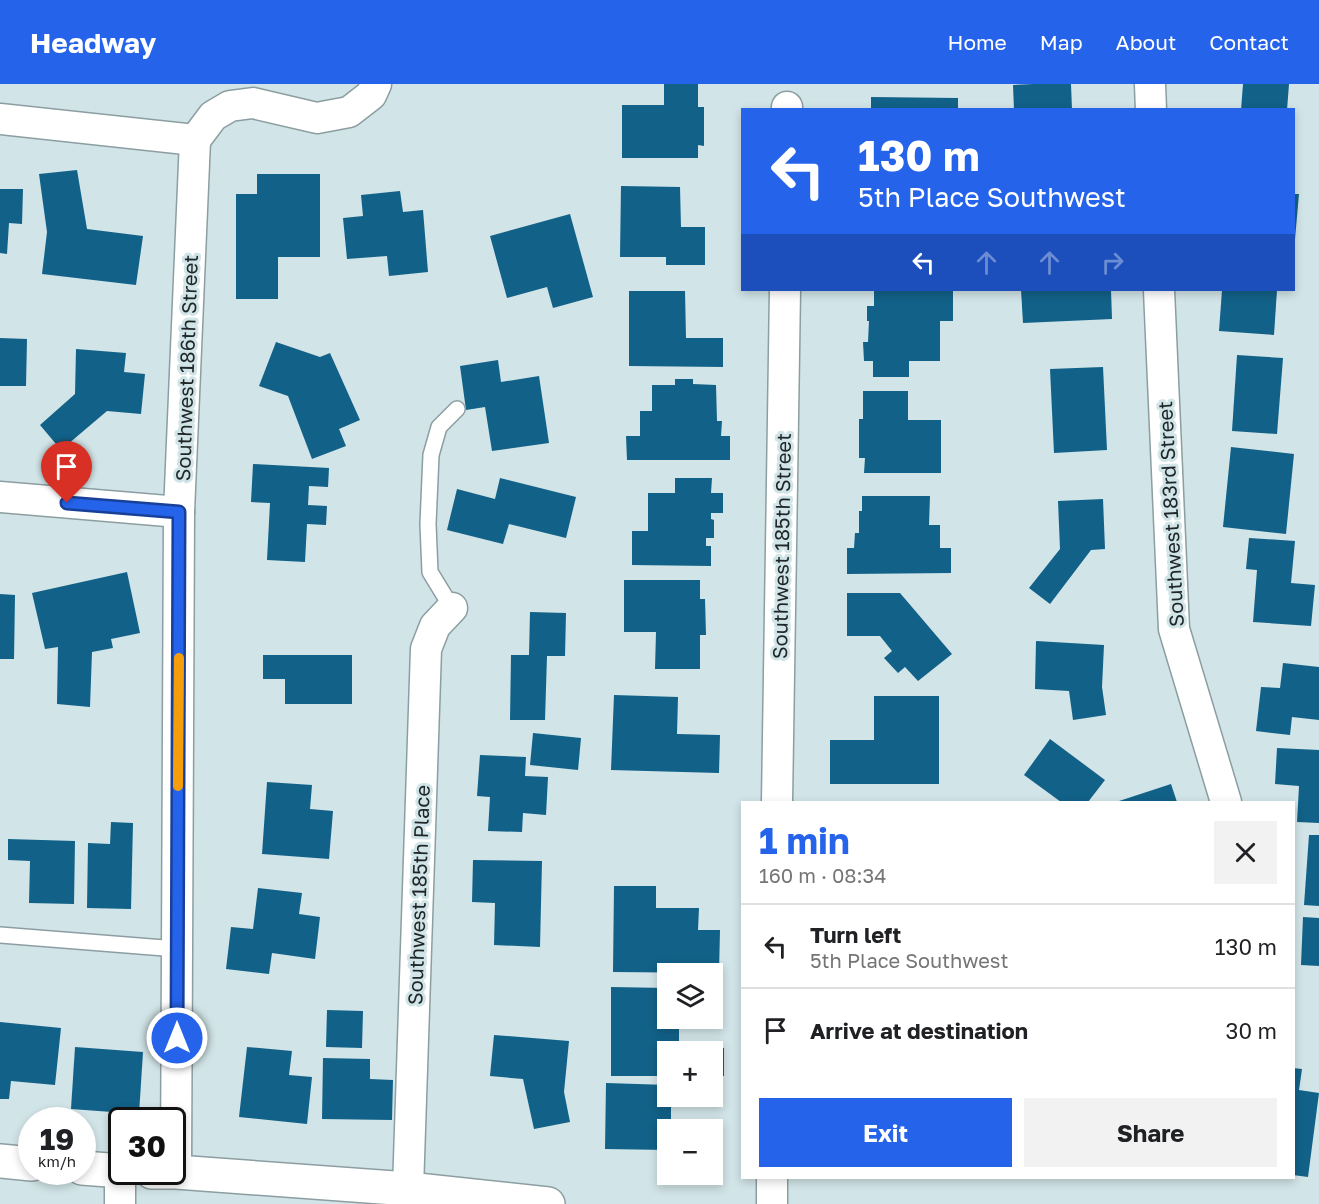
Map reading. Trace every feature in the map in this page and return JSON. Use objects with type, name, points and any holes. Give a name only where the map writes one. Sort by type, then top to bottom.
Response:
[{"type":"street","points":[[0,119],[195,140],[213,116],[230,106],[253,103],[317,118],[349,112],[371,95],[376,84]]},
{"type":"street","points":[[1150,84],[1151,108]]},
{"type":"street","name":"Southwest 186th Street","points":[[168,1107],[177,949],[179,512],[195,140]]},
{"type":"street","name":"Southwest 185th Street","points":[[777,801],[785,291]]},
{"type":"street","name":"Southwest 183rd Street","points":[[1159,291],[1174,629],[1226,801]]},
{"type":"street","points":[[0,497],[179,512]]},
{"type":"street","name":"Southwest 185th Place","points":[[406,1197],[426,649],[435,626],[452,608]]},
{"type":"street","points":[[0,1161],[18,1163]]},
{"type":"street","points":[[186,1174],[406,1197],[529,1203]]},
{"type":"street","points":[[772,1179],[772,1204]]},
{"type":"street","points":[[120,1204],[121,1185]]},
{"type":"lane","points":[[452,608],[430,572],[428,524],[431,455],[440,427],[457,409]]},
{"type":"lane","points":[[0,935],[177,949]]},
{"type":"building","points":[[664,84],[698,84],[698,107],[704,107],[704,146],[698,145],[698,158],[622,158],[622,105],[664,105]]},
{"type":"building","points":[[1071,84],[1072,108],[1014,108],[1013,85]]},
{"type":"building","points":[[1243,84],[1289,84],[1287,108],[1241,108]]},
{"type":"building","points":[[871,97],[958,98],[958,108],[871,108]]},
{"type":"building","points":[[77,170],[87,229],[143,236],[136,285],[42,274],[47,232],[39,174]]},
{"type":"building","points":[[257,174],[320,174],[320,257],[278,257],[278,299],[236,299],[236,194],[257,194]]},
{"type":"building","points":[[621,186],[680,187],[681,227],[705,227],[705,265],[666,265],[666,257],[620,257]]},
{"type":"building","points":[[0,189],[23,189],[22,224],[9,223],[7,254],[0,253]]},
{"type":"building","points":[[400,191],[403,212],[423,210],[428,272],[389,276],[387,256],[347,259],[343,218],[363,216],[361,195]]},
{"type":"building","points":[[1295,194],[1299,194],[1295,239]]},
{"type":"building","points":[[570,214],[593,297],[553,308],[547,287],[507,298],[490,236]]},
{"type":"building","points":[[629,291],[685,291],[686,338],[723,338],[723,367],[629,366]]},
{"type":"building","points":[[874,291],[953,291],[953,321],[940,321],[940,361],[909,361],[909,377],[873,377],[873,361],[864,361],[863,342],[868,342],[867,306],[874,306]]},
{"type":"building","points":[[1021,291],[1111,291],[1112,319],[1023,323]]},
{"type":"building","points":[[1222,291],[1277,291],[1274,335],[1219,331]]},
{"type":"building","points":[[0,338],[27,339],[26,386],[0,386]]},
{"type":"building","points":[[276,342],[320,357],[330,353],[360,420],[339,429],[346,446],[312,459],[288,396],[259,386]]},
{"type":"building","points":[[76,349],[126,353],[124,372],[145,374],[141,414],[107,411],[61,450],[40,425],[75,394]]},
{"type":"building","points":[[1237,355],[1283,358],[1277,434],[1232,431]]},
{"type":"building","points":[[498,360],[501,382],[539,376],[549,443],[492,451],[485,407],[466,410],[460,366]]},
{"type":"building","points":[[1103,367],[1107,450],[1054,453],[1050,369]]},
{"type":"building","points":[[675,379],[693,379],[693,384],[716,385],[717,421],[722,421],[721,436],[730,436],[730,460],[627,460],[626,436],[640,436],[640,411],[652,411],[652,385],[675,385]]},
{"type":"building","points":[[863,391],[908,391],[908,420],[941,420],[941,473],[864,473],[865,458],[859,458],[859,419],[863,419]]},
{"type":"building","points":[[1231,447],[1294,454],[1286,534],[1223,527]]},
{"type":"building","points":[[253,464],[329,468],[328,487],[309,486],[308,505],[327,506],[326,525],[307,524],[305,562],[267,560],[270,503],[251,502]]},
{"type":"building","points":[[500,478],[576,497],[566,538],[509,524],[503,544],[447,530],[457,489],[495,499]]},
{"type":"building","points":[[675,478],[712,478],[711,493],[723,493],[723,513],[711,513],[711,519],[714,520],[714,538],[706,538],[706,546],[711,546],[711,566],[632,565],[632,531],[648,531],[648,493],[675,493]]},
{"type":"building","points":[[862,496],[930,496],[929,525],[940,525],[940,548],[951,548],[951,573],[847,574],[847,548],[854,548],[855,533],[859,533]]},
{"type":"building","points":[[1103,499],[1105,549],[1091,550],[1050,604],[1029,588],[1060,549],[1058,501]]},
{"type":"building","points":[[1249,538],[1295,541],[1291,583],[1315,585],[1311,626],[1253,622],[1257,570],[1246,569]]},
{"type":"building","points":[[127,572],[140,633],[111,639],[113,648],[92,652],[90,707],[57,704],[58,647],[45,649],[32,593]]},
{"type":"building","points":[[624,580],[700,580],[700,599],[705,599],[706,635],[700,635],[700,669],[655,669],[656,632],[624,632]]},
{"type":"building","points":[[847,593],[900,593],[952,654],[918,681],[905,667],[898,673],[884,658],[892,651],[880,636],[847,636]]},
{"type":"building","points":[[0,594],[15,595],[14,659],[0,659]]},
{"type":"building","points":[[530,612],[566,613],[565,656],[547,656],[545,720],[510,720],[511,655],[529,655]]},
{"type":"building","points":[[1036,641],[1104,645],[1102,687],[1106,715],[1073,720],[1069,691],[1035,689]]},
{"type":"building","points":[[263,655],[352,655],[352,704],[285,704],[285,679],[263,679]]},
{"type":"building","points":[[1283,663],[1319,667],[1319,720],[1292,717],[1290,735],[1256,731],[1261,687],[1280,688]]},
{"type":"building","points":[[614,695],[678,697],[677,734],[720,735],[719,773],[611,770]]},
{"type":"building","points":[[874,696],[939,696],[939,784],[830,784],[830,740],[874,740]]},
{"type":"building","points":[[533,733],[581,738],[578,770],[530,765]]},
{"type":"building","points":[[1050,739],[1105,780],[1089,801],[1060,801],[1024,775]]},
{"type":"building","points":[[1277,748],[1319,750],[1319,823],[1297,822],[1299,786],[1275,784]]},
{"type":"building","points":[[480,755],[526,757],[525,776],[548,777],[546,815],[523,813],[522,832],[488,831],[490,797],[477,796]]},
{"type":"building","points":[[267,782],[312,785],[310,809],[333,811],[329,859],[262,854]]},
{"type":"building","points":[[1171,784],[1177,801],[1119,801]]},
{"type":"building","points":[[111,822],[133,823],[131,909],[87,908],[88,843],[110,844]]},
{"type":"building","points":[[1309,835],[1319,835],[1319,906],[1304,905]]},
{"type":"building","points":[[8,839],[75,841],[74,904],[29,903],[30,861],[8,860]]},
{"type":"building","points":[[473,860],[542,861],[540,947],[494,945],[495,903],[472,902]]},
{"type":"building","points":[[614,886],[656,886],[656,908],[699,908],[698,930],[720,930],[719,963],[657,963],[657,972],[613,972]]},
{"type":"building","points":[[258,888],[302,893],[299,914],[320,917],[315,959],[272,953],[269,974],[226,969],[231,927],[253,929]]},
{"type":"building","points":[[1303,917],[1319,918],[1319,966],[1301,965]]},
{"type":"building","points":[[611,987],[657,988],[657,1029],[679,1029],[679,1041],[657,1041],[657,1076],[611,1076]]},
{"type":"building","points":[[327,1010],[363,1011],[362,1048],[326,1047]]},
{"type":"building","points":[[0,1022],[61,1028],[55,1085],[11,1081],[9,1099],[0,1099]]},
{"type":"building","points":[[494,1035],[569,1041],[564,1092],[570,1122],[534,1129],[523,1079],[490,1076]]},
{"type":"building","points":[[75,1047],[143,1052],[139,1107],[108,1107],[108,1112],[96,1111],[96,1107],[71,1107]]},
{"type":"building","points":[[247,1047],[292,1051],[289,1075],[312,1077],[307,1124],[239,1117]]},
{"type":"building","points":[[723,1048],[724,1048],[723,1076]]},
{"type":"building","points":[[323,1058],[370,1059],[370,1079],[393,1080],[392,1120],[322,1119]]},
{"type":"building","points":[[1295,1068],[1302,1069],[1299,1090],[1319,1093],[1308,1177],[1295,1175]]},
{"type":"building","points":[[606,1083],[657,1085],[657,1107],[671,1107],[671,1119],[657,1119],[657,1150],[605,1149]]},
{"type":"slow traffic","points":[[178,786],[179,658]]},
{"type":"route","points":[[67,503],[179,512],[177,1038]]}]
